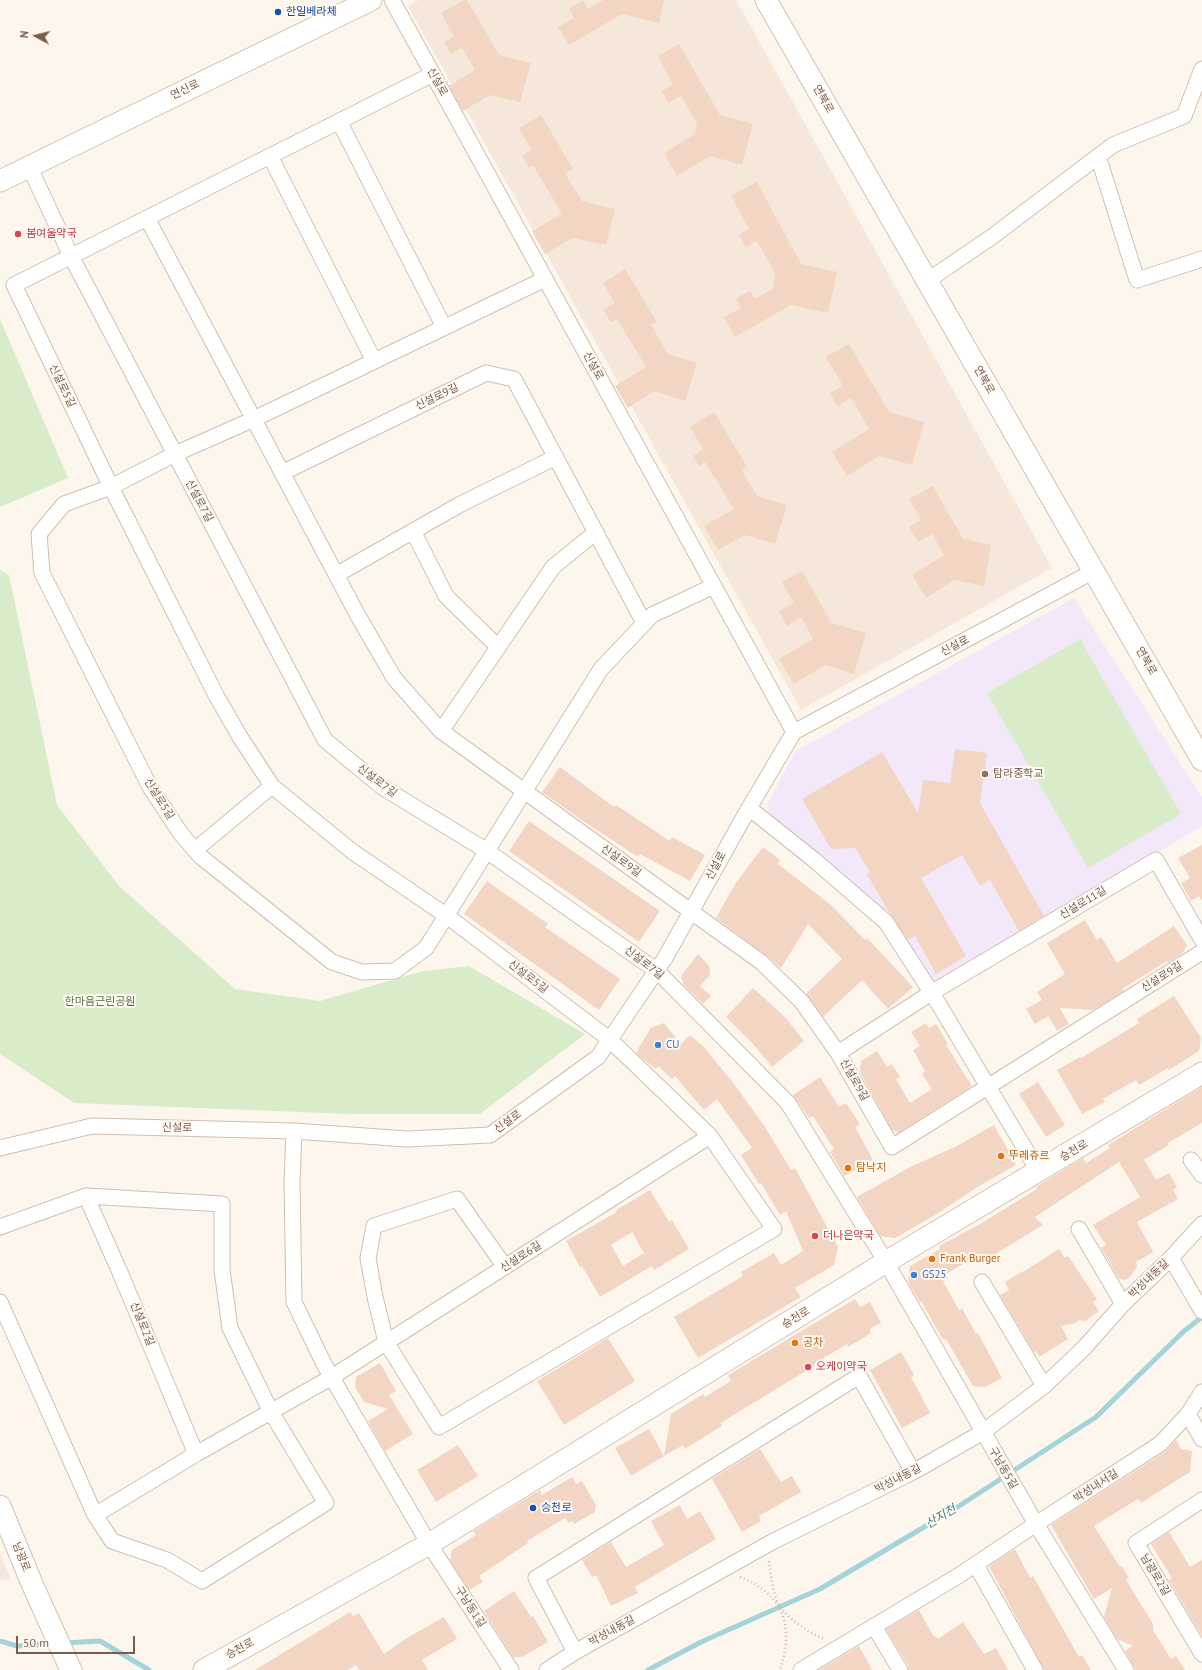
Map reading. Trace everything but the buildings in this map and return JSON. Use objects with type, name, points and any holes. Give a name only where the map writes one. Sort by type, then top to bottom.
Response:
[{"type":"main road","name":"연신로","points":[[0,181],[371,0]]},
{"type":"main road","name":"연북로","points":[[766,0],[1202,760]]},
{"type":"main road","name":"승천로","points":[[217,1666],[429,1544],[886,1262],[1039,1172],[1202,1073]]},
{"type":"main road","name":"남광로","points":[[0,1506],[33,1586],[71,1670]]},
{"type":"street","name":"신설로","points":[[392,0],[794,732]]},
{"type":"street","points":[[927,281],[993,236],[1113,145],[1184,116],[1202,69]]},
{"type":"street","points":[[71,256],[433,74]]},
{"type":"street","points":[[340,121],[444,327]]},
{"type":"street","points":[[270,156],[374,361]]},
{"type":"street","points":[[1098,156],[1137,280],[1202,260]]},
{"type":"street","name":"신설로7길","points":[[29,166],[71,256],[325,740],[382,787],[487,851],[657,971],[788,1103],[886,1262]]},
{"type":"street","name":"신설로9길","points":[[147,218],[336,575],[394,678],[441,731],[691,911],[766,967],[802,1002],[838,1053],[892,1147],[1202,952]]},
{"type":"street","name":"신설로5길","points":[[71,256],[14,285],[111,487],[217,697],[240,737],[272,786],[353,852],[447,916],[609,1039],[710,1136],[774,1229],[438,1427],[386,1342]]},
{"type":"street","points":[[111,487],[175,454],[254,419],[545,279]]},
{"type":"street","name":"신설로9길","points":[[282,473],[486,373],[514,379],[644,623]]},
{"type":"street","points":[[336,575],[459,505],[556,457]]},
{"type":"street","name":"신설로5길","points":[[111,487],[64,504],[39,534],[42,573],[150,787],[181,834],[200,856],[332,962],[362,972],[395,971],[426,948],[447,916]]},
{"type":"street","points":[[413,531],[446,596],[498,647]]},
{"type":"street","points":[[441,731],[553,567],[596,532]]},
{"type":"street","name":"신설로","points":[[0,1148],[92,1126],[294,1131],[407,1139],[490,1135],[598,1057],[657,971],[749,808],[794,732],[1094,571]]},
{"type":"street","points":[[447,916],[600,669],[652,615],[714,586]]},
{"type":"street","points":[[195,850],[272,786]]},
{"type":"street","points":[[749,808],[813,859],[886,922],[931,993],[1039,1172]]},
{"type":"street","name":"신설로11길","points":[[931,993],[1156,860],[1202,940]]},
{"type":"street","points":[[838,1053],[931,993]]},
{"type":"street","name":"구남동1길","points":[[294,1131],[292,1183],[294,1302],[332,1378],[429,1544],[511,1670]]},
{"type":"street","name":"신설로6길","points":[[332,1378],[386,1342],[710,1136]]},
{"type":"street","points":[[1191,1160],[1202,1175]]},
{"type":"street","points":[[0,1227],[86,1196],[222,1204],[222,1270],[230,1328],[271,1412],[326,1503],[202,1581],[167,1560],[112,1541],[95,1515],[0,1302]]},
{"type":"street","name":"신설로2길","points":[[86,1196],[120,1270],[196,1454]]},
{"type":"street","points":[[386,1342],[375,1297],[368,1258],[374,1226],[457,1199],[505,1267]]},
{"type":"street","name":"박성내동길","points":[[547,1670],[576,1652],[772,1542],[913,1472],[986,1438],[1085,1347],[1123,1304],[1171,1258],[1202,1224]]},
{"type":"street","points":[[1079,1229],[1123,1304]]},
{"type":"street","points":[[1171,1258],[1202,1311]]},
{"type":"street","name":"구남동5길","points":[[886,1262],[1036,1524],[1126,1670]]},
{"type":"street","points":[[982,1282],[1044,1386]]},
{"type":"street","points":[[576,1652],[536,1578],[859,1376],[913,1472]]},
{"type":"street","points":[[95,1515],[196,1454],[332,1378]]},
{"type":"street","name":"박성내서길","points":[[801,1670],[976,1564],[1160,1444],[1188,1414],[1202,1392]]},
{"type":"street","points":[[1188,1414],[1202,1439]]},
{"type":"street","name":"남광로2길","points":[[1202,1500],[1136,1543],[1202,1654]]},
{"type":"street","points":[[976,1564],[1035,1670]]},
{"type":"street","points":[[874,1626],[900,1670]]},
{"type":"path","points":[[772,1542],[769,1556],[772,1582],[787,1636],[785,1653],[780,1670]]},
{"type":"path","points":[[723,1570],[750,1581],[777,1602],[794,1621],[812,1634],[842,1646]]},
{"type":"shaded area","points":[[419,0],[736,0],[1052,568],[801,710],[408,6]]},
{"type":"shaded area","name":"탐라중학교","points":[[1074,598],[1202,797],[1202,826],[933,986],[895,920],[769,813],[767,804],[796,751]]},
{"type":"shaded area","points":[[0,1553],[11,1579],[0,1580]]},
{"type":"green space","points":[[0,319],[68,478],[0,507]]},
{"type":"green space","name":"한마음근린공원","points":[[0,570],[9,575],[57,805],[119,886],[235,989],[320,1001],[423,971],[469,966],[585,1034],[480,1114],[350,1114],[74,1103],[0,1054]]},
{"type":"green space","points":[[1080,639],[1181,814],[1088,868],[987,693]]},
{"type":"waterway","name":"산지천","points":[[648,1670],[701,1642],[820,1589],[956,1508],[1096,1417],[1183,1332],[1202,1317]]},
{"type":"waterway","name":"산지천","points":[[0,1641],[17,1646],[54,1644]]},
{"type":"waterway","name":"산지천","points":[[64,1643],[100,1641],[149,1670]]},
{"type":"place","name":"한일베라체","points":[[278,12]]},
{"type":"place","name":"봄여울약국","points":[[18,234]]},
{"type":"place","name":"탐라중학교","points":[[985,774]]},
{"type":"place","name":"CU","points":[[658,1045]]},
{"type":"place","name":"뚜레쥬르","points":[[1001,1156]]},
{"type":"place","name":"탐낙지","points":[[848,1168]]},
{"type":"place","name":"더나은약국","points":[[815,1236]]},
{"type":"place","name":"Frank Burger","points":[[932,1259]]},
{"type":"place","name":"GS25","points":[[914,1275]]},
{"type":"place","name":"공차","points":[[795,1343]]},
{"type":"place","name":"오케이약국","points":[[808,1367]]},
{"type":"place","name":"승천로","points":[[533,1508]]}]
